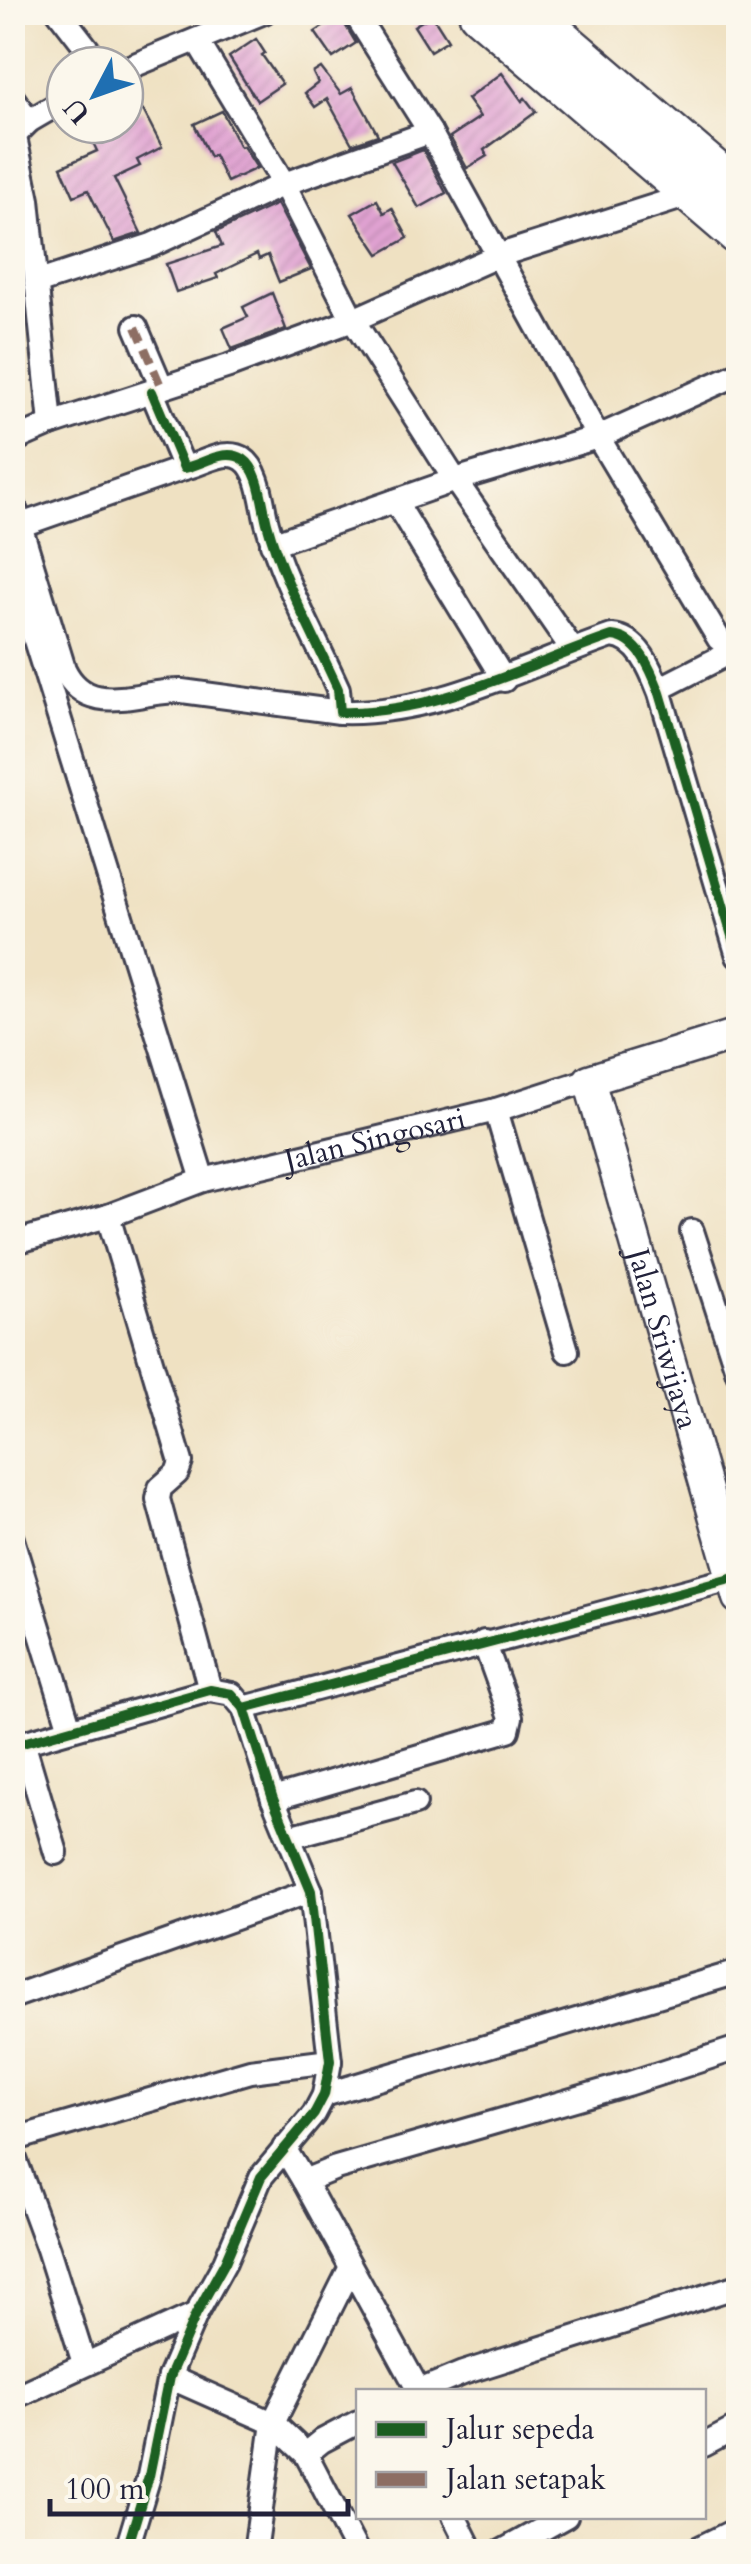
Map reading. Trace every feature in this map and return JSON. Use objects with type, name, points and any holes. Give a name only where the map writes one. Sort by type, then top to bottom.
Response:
[{"type":"highway","points":[[480,12],[738,234]]},
{"type":"highway","points":[[537,14],[738,191]]},
{"type":"street","points":[[59,12],[85,45]]},
{"type":"street","points":[[145,62],[264,12]]},
{"type":"street","points":[[354,12],[430,132],[598,437],[719,639],[736,651],[659,689]]},
{"type":"street","points":[[198,42],[284,184],[352,320],[455,480],[572,650]]},
{"type":"street","points":[[12,97],[28,200],[51,424]]},
{"type":"street","points":[[19,132],[45,114]]},
{"type":"street","points":[[36,284],[152,245],[284,184],[430,132]]},
{"type":"street","points":[[12,441],[352,320],[498,256],[692,194]]},
{"type":"street","points":[[136,327],[184,468]]},
{"type":"street","points":[[272,544],[455,480],[598,437],[738,374]]},
{"type":"street","points":[[21,524],[220,455],[230,454],[246,461],[255,476],[272,544],[338,688],[340,712]]},
{"type":"street","points":[[12,499],[64,669],[72,685],[82,693],[107,700],[161,690],[340,712],[410,704],[504,680],[572,650],[612,636],[624,637],[647,664],[659,689],[738,956]]},
{"type":"street","points":[[395,501],[504,680]]},
{"type":"street","points":[[12,566],[202,1180]]},
{"type":"street","name":"Jalan Singosari","points":[[12,1242],[108,1216],[202,1180],[496,1110],[738,1034]]},
{"type":"street","name":"Jalan Sriwijaya","points":[[588,1080],[736,1584]]},
{"type":"street","points":[[496,1110],[567,1350]]},
{"type":"street","points":[[108,1216],[180,1462],[177,1474],[160,1488],[158,1499],[210,1690]]},
{"type":"street","points":[[692,1231],[738,1373]]},
{"type":"street","points":[[12,1539],[70,1729]]},
{"type":"street","points":[[244,1708],[484,1642],[736,1584]]},
{"type":"street","points":[[273,1799],[508,1730],[511,1717],[484,1642]]},
{"type":"street","points":[[56,1853],[16,1741],[210,1690],[226,1691],[244,1708],[273,1799],[310,1891],[330,2060],[324,2095],[314,2114],[261,2176],[169,2377],[149,2476],[126,2552]]},
{"type":"street","points":[[289,1837],[415,1803]]},
{"type":"street","points":[[12,1997],[310,1891]]},
{"type":"street","points":[[324,2095],[738,1972]]},
{"type":"street","points":[[304,2181],[336,2168],[738,2048]]},
{"type":"street","points":[[12,2140],[250,2071],[330,2060]]},
{"type":"street","points":[[284,2148],[417,2389]]},
{"type":"street","points":[[12,2152],[84,2364]]},
{"type":"street","points":[[255,2552],[274,2422],[350,2269]]},
{"type":"street","points":[[429,2389],[467,2382],[738,2286]]},
{"type":"street","points":[[12,2398],[196,2314]]},
{"type":"street","points":[[169,2377],[274,2422],[306,2454],[356,2552]]},
{"type":"street","points":[[306,2454],[356,2423]]},
{"type":"street","points":[[706,2444],[738,2427]]},
{"type":"street","points":[[456,2519],[472,2552]]},
{"type":"street","points":[[502,2552],[561,2519]]},
{"type":"street","points":[[692,2552],[738,2529]]},
{"type":"building","points":[[432,15],[448,40],[430,51],[414,26]]},
{"type":"building","points":[[340,16],[356,43],[333,58],[315,32]]},
{"type":"building","points":[[256,39],[282,84],[257,101],[229,57]]},
{"type":"building","points":[[321,68],[341,94],[352,88],[378,135],[352,144],[327,99],[315,107],[305,93],[318,83],[313,73]]},
{"type":"building","points":[[502,73],[522,101],[525,98],[536,112],[484,150],[487,156],[467,168],[450,137],[480,117],[467,99]]},
{"type":"building","points":[[222,111],[240,147],[257,168],[227,182],[194,124]]},
{"type":"building","points":[[145,114],[162,147],[137,160],[140,166],[114,178],[141,233],[114,242],[88,190],[74,196],[61,167],[97,151],[94,145],[145,145]]},
{"type":"building","points":[[423,150],[446,193],[419,208],[392,162]]},
{"type":"building","points":[[377,200],[384,213],[392,208],[408,238],[379,254],[352,214]]},
{"type":"building","points":[[277,204],[311,269],[279,282],[268,255],[259,259],[257,254],[216,274],[218,278],[176,292],[166,264],[222,246],[216,232]]},
{"type":"building","points":[[272,293],[286,329],[232,349],[223,328],[248,317],[243,307]]},
{"type":"marked path","points":[[136,327],[162,388]]},
{"type":"cycle path","points":[[152,392],[184,468],[229,455],[249,464],[281,565],[338,689],[340,712],[376,711],[445,697],[612,636],[637,649],[660,693],[738,956]]},
{"type":"cycle path","points":[[12,1746],[210,1690],[232,1694],[244,1708],[738,1577]]},
{"type":"cycle path","points":[[126,2552],[149,2476],[169,2377],[261,2177],[314,2114],[324,2095],[330,2061],[311,1891],[273,1799],[244,1708]]}]
